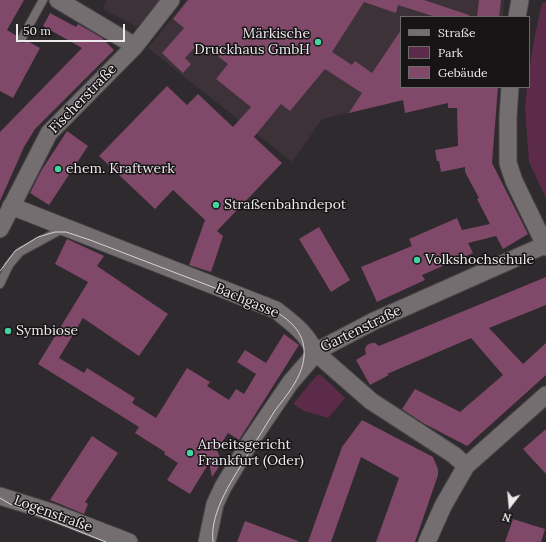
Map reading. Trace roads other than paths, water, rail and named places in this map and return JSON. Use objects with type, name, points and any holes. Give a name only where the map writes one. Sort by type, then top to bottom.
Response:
[{"type":"street","points":[[58,0],[135,46]]},
{"type":"street","name":"Fischerstraße","points":[[0,229],[49,133],[135,46],[171,0]]},
{"type":"street","points":[[517,16],[520,0]]},
{"type":"street","points":[[510,88],[508,163],[514,181],[545,246]]},
{"type":"street","name":"Bachgasse","points":[[11,206],[276,310],[299,328],[315,352],[371,402],[454,455],[466,466]]},
{"type":"street","name":"Gartenstraße","points":[[207,542],[215,504],[223,487],[250,442],[290,383],[315,352],[374,320],[545,246]]},
{"type":"street","points":[[427,542],[443,506],[466,466],[546,395]]},
{"type":"street","name":"Logenstraße","points":[[0,496],[51,512],[129,542]]},
{"type":"street","name":"Logenstraße","points":[[0,501],[99,542]]},
{"type":"lane","points":[[22,38],[43,0]]},
{"type":"lane","points":[[0,284],[9,265],[20,252],[65,228]]},
{"type":"tram line","points":[[0,271],[15,251],[38,237],[55,232],[66,232],[275,311],[292,324],[297,330],[303,342],[303,365],[293,386],[274,412],[224,494],[215,518],[213,542]]},
{"type":"tram line","points":[[0,498],[10,504],[106,542]]},
{"type":"place","name":"Märkische Druckhaus GmbH","points":[[318,42]]},
{"type":"place","name":"ehem. Kraftwerk","points":[[58,169]]},
{"type":"place","name":"Straßenbahndepot","points":[[216,205]]},
{"type":"place","name":"Volkshochschule","points":[[417,260]]},
{"type":"place","name":"Symbiose","points":[[8,331]]},
{"type":"place","name":"Arbeitsgericht Frankfurt (Oder)","points":[[190,453]]}]
